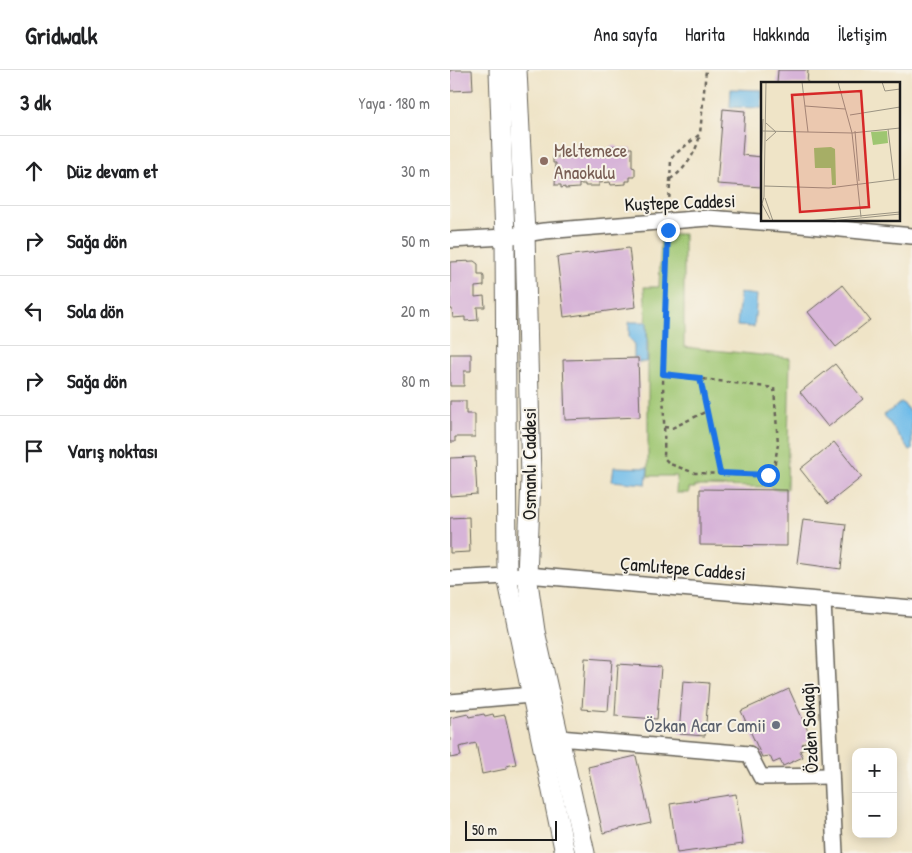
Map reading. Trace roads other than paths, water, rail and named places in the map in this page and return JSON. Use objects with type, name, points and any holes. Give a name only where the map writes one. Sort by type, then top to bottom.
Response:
[{"type":"main road","name":"Osmanlı Caddesi","points":[[498,70],[505,237],[507,577],[565,853]]},
{"type":"main road","name":"Osmanlı Caddesi","points":[[517,70],[525,233],[531,479],[527,575],[536,631],[585,853]]},
{"type":"street","name":"Kuştepe Caddesi","points":[[450,240],[505,237],[525,233],[708,218],[912,236]]},
{"type":"street","name":"Çamlıtepe Caddesi","points":[[450,579],[527,575],[912,608]]},
{"type":"street","name":"Özden Sokağı","points":[[822,601],[835,853]]},
{"type":"street","points":[[450,702],[531,695]]},
{"type":"street","points":[[559,738],[749,754],[761,778],[831,776]]},
{"type":"water","points":[[731,89],[761,90],[761,108],[730,107]]},
{"type":"water","points":[[740,293],[757,295],[754,327],[737,326]]},
{"type":"water","points":[[629,322],[647,322],[647,362],[638,362],[638,358],[634,358],[634,343],[629,338]]},
{"type":"water","points":[[902,402],[912,415],[912,450],[910,451],[884,415]]},
{"type":"water","points":[[614,467],[648,468],[646,484],[612,481]]},
{"type":"place","name":"Meltemece Anaokulu","points":[[544,161]]},
{"type":"place","name":"Özkan Acar Camii","points":[[776,725]]}]
